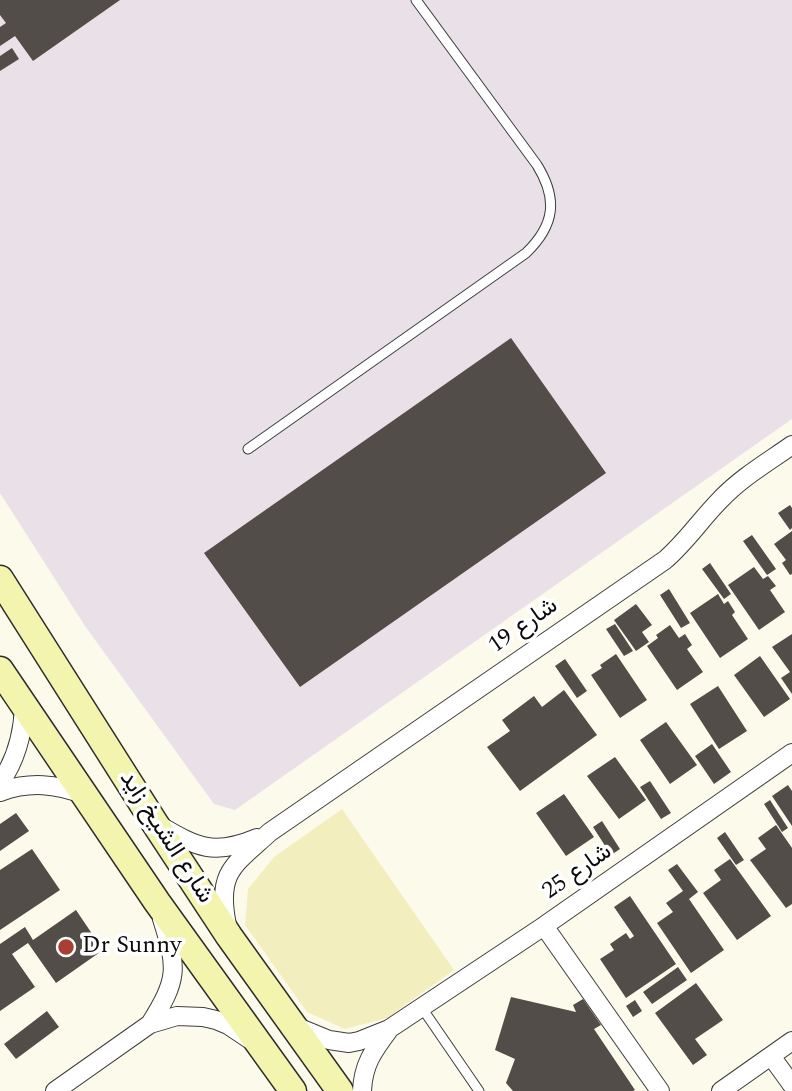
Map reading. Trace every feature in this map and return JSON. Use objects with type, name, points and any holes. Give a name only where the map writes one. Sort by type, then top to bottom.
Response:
[{"type":"main road","name":"شارع الشيخ زايد","points":[[0,579],[229,936],[340,1091]]},
{"type":"main road","name":"شارع الشيخ زايد","points":[[0,670],[157,902],[293,1091]]},
{"type":"street","name":"شارع 19","points":[[270,832],[665,560],[734,486],[792,445]]},
{"type":"street","points":[[0,783],[13,761],[19,743],[24,706]]},
{"type":"street","name":"شارع 25","points":[[293,1026],[329,1040],[349,1043],[390,1029],[544,926],[792,753]]},
{"type":"street","points":[[0,792],[28,784],[47,784],[85,795]]},
{"type":"street","points":[[154,822],[193,843],[215,848],[238,846],[270,832]]},
{"type":"street","points":[[229,936],[222,894],[225,882],[238,861],[270,832]]},
{"type":"street","points":[[150,1024],[170,987],[173,972],[170,944],[157,902]]},
{"type":"street","points":[[544,926],[660,1091]]},
{"type":"street","points":[[55,1091],[150,1024],[177,1016],[203,1017],[228,1025],[261,1046]]},
{"type":"street","name":"شارع 25","points":[[362,1091],[368,1061],[373,1050],[390,1029]]},
{"type":"street","points":[[721,1091],[792,1041]]},
{"type":"street","points":[[771,1056],[792,1085]]},
{"type":"lane","points":[[248,449],[526,253],[538,241],[546,227],[551,211],[551,195],[546,179],[416,0]]},
{"type":"lane","points":[[422,1008],[479,1091]]},
{"type":"shaded area","points":[[0,0],[792,0],[792,419],[235,810],[214,804],[85,626],[0,493]]},
{"type":"sand","points":[[342,809],[454,970],[387,1018],[345,1029],[307,1012],[245,925],[248,889],[274,857]]},
{"type":"building","points":[[0,0],[120,0],[33,61],[15,36],[0,46],[0,27],[6,23],[0,15]]},
{"type":"building","points":[[12,48],[19,59],[0,71],[0,56]]},
{"type":"building","points":[[511,338],[606,473],[300,687],[204,553]]},
{"type":"building","points":[[790,505],[792,528],[790,530],[778,513]]},
{"type":"building","points":[[792,531],[790,575],[782,563],[786,560],[774,544]]},
{"type":"building","points":[[752,535],[776,569],[767,575],[743,541]]},
{"type":"building","points":[[710,563],[731,594],[724,599],[702,569]]},
{"type":"building","points":[[754,567],[763,579],[768,576],[776,586],[770,590],[785,612],[759,630],[728,585]]},
{"type":"building","points":[[669,589],[690,623],[681,628],[660,595]]},
{"type":"building","points":[[718,594],[724,604],[728,601],[735,612],[732,615],[748,639],[720,658],[690,613]]},
{"type":"building","points":[[636,604],[652,625],[642,632],[649,642],[636,651],[614,620]]},
{"type":"building","points":[[615,624],[633,651],[624,656],[606,629]]},
{"type":"building","points":[[670,625],[679,638],[685,634],[692,645],[687,649],[703,672],[677,690],[647,646]]},
{"type":"building","points":[[792,634],[792,694],[781,678],[790,672],[772,647]]},
{"type":"building","points":[[616,654],[647,700],[620,718],[591,675]]},
{"type":"building","points":[[760,656],[790,699],[764,717],[734,675]]},
{"type":"building","points":[[565,659],[587,691],[577,698],[555,666]]},
{"type":"building","points":[[718,686],[747,731],[719,749],[690,704]]},
{"type":"building","points":[[564,690],[597,735],[520,791],[487,747],[510,731],[502,720],[534,696],[542,707]]},
{"type":"building","points":[[666,722],[697,765],[670,784],[640,740]]},
{"type":"building","points":[[712,744],[731,772],[714,784],[695,756]]},
{"type":"building","points":[[615,757],[646,800],[619,819],[587,776]]},
{"type":"building","points":[[650,781],[671,813],[661,819],[640,787]]},
{"type":"building","points":[[788,785],[792,791],[792,826],[772,796]]},
{"type":"building","points":[[564,794],[594,837],[566,856],[536,813]]},
{"type":"building","points":[[770,800],[788,828],[782,832],[764,804]]},
{"type":"building","points":[[16,813],[29,831],[0,851],[0,824]]},
{"type":"building","points":[[602,821],[620,849],[611,855],[593,827]]},
{"type":"building","points":[[776,825],[792,848],[792,904],[786,908],[750,860],[766,849],[758,838]]},
{"type":"building","points":[[725,832],[744,860],[736,865],[717,838]]},
{"type":"building","points":[[32,849],[60,890],[0,930],[0,870]]},
{"type":"building","points":[[730,859],[771,916],[737,940],[703,893],[721,880],[714,870]]},
{"type":"building","points":[[677,864],[698,892],[689,899],[724,950],[691,973],[657,923],[673,912],[666,903],[683,891],[668,870]]},
{"type":"building","points":[[630,896],[676,964],[626,998],[600,959],[614,950],[610,944],[626,933],[630,939],[634,936],[614,907]]},
{"type":"building","name":"Dr Sunny","points":[[76,910],[103,950],[56,983],[28,943],[12,954],[35,987],[0,1011],[0,944],[25,927],[33,940]]},
{"type":"building","points":[[678,967],[687,980],[652,1004],[643,992]]},
{"type":"building","points":[[696,983],[723,1020],[695,1039],[707,1055],[693,1065],[655,1013]]},
{"type":"building","points":[[511,997],[576,1012],[573,1005],[583,999],[601,1025],[594,1029],[635,1090],[513,1091],[506,1083],[515,1059],[495,1050]]},
{"type":"building","points":[[635,1000],[642,1011],[633,1017],[626,1006]]},
{"type":"building","points":[[47,1011],[59,1027],[16,1059],[4,1044]]},
{"type":"place","name":"Dr Sunny","points":[[66,947]]}]
